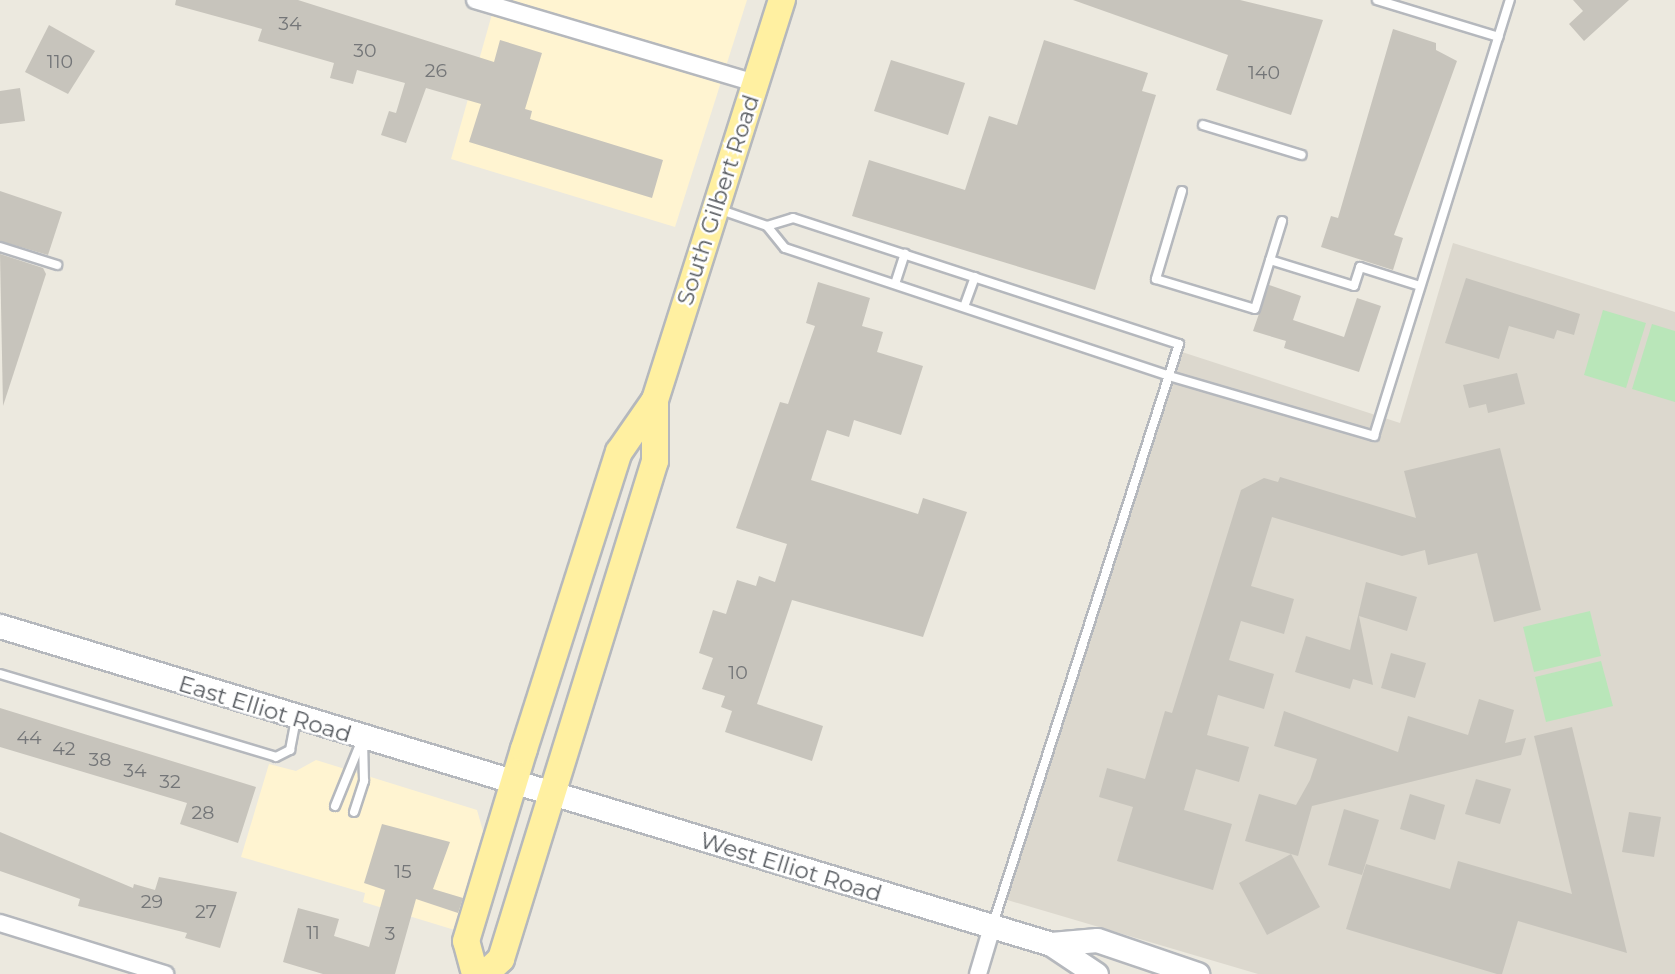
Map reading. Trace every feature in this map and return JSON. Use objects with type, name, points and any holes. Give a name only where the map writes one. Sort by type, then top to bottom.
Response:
[{"type":"main road","name":"South Gilbert Road","points":[[531,790],[619,452],[655,400],[782,0]]},
{"type":"main road","name":"South Gilbert Road","points":[[531,790],[655,461],[655,400]]},
{"type":"main road","name":"East Elliot Road","points":[[0,626],[531,790]]},
{"type":"main road","name":"West Elliot Road","points":[[531,790],[1051,944],[1096,974]]},
{"type":"main road","points":[[475,974],[466,941],[531,790]]},
{"type":"main road","points":[[485,974],[501,959],[531,790]]},
{"type":"main road","name":"West Elliot Road","points":[[1051,944],[1097,940],[1197,974]]},
{"type":"street","points":[[475,0],[755,83]]},
{"type":"street","points":[[0,923],[131,969],[165,974]]},
{"type":"street","points":[[978,974],[992,927]]},
{"type":"lane","points":[[1377,0],[1499,37]]},
{"type":"lane","points":[[716,208],[767,226],[785,248],[1169,376],[1374,436],[1510,0]]},
{"type":"lane","points":[[1203,125],[1302,155]]},
{"type":"lane","points":[[1182,191],[1156,279],[1255,309],[1282,221]]},
{"type":"lane","points":[[767,226],[793,218],[1179,344],[992,927]]},
{"type":"lane","points":[[0,247],[57,265]]},
{"type":"lane","points":[[895,284],[905,254]]},
{"type":"lane","points":[[1270,260],[1354,286],[1360,267],[1420,286]]},
{"type":"lane","points":[[964,307],[975,277]]},
{"type":"lane","points":[[0,674],[276,757],[290,750],[296,719]]},
{"type":"lane","points":[[334,806],[344,771],[363,739]]},
{"type":"lane","points":[[354,812],[364,781],[363,739]]},
{"type":"shaded area","points":[[496,0],[747,0],[675,227],[451,159]]},
{"type":"shaded area","points":[[1453,243],[1675,312],[1675,974],[1258,974],[1004,899],[1182,352],[1400,423]]},
{"type":"shaded area","points":[[316,760],[477,810],[485,838],[458,931],[363,902],[365,893],[241,857],[269,764],[296,771]]},
{"type":"green space","points":[[1603,310],[1646,323],[1626,388],[1584,375]]},
{"type":"green space","points":[[1652,324],[1675,331],[1675,402],[1632,389]]},
{"type":"green space","points":[[1590,611],[1601,656],[1534,672],[1523,627]]},
{"type":"green space","points":[[1601,661],[1613,706],[1546,722],[1535,677]]},
{"type":"building","points":[[176,0],[298,0],[494,62],[500,40],[542,53],[525,109],[532,111],[530,119],[663,160],[652,198],[469,142],[481,104],[426,88],[406,143],[381,135],[389,111],[396,113],[405,83],[357,70],[353,84],[330,78],[334,63],[258,41],[262,29],[175,5]]},
{"type":"building","points":[[1073,0],[1240,0],[1323,20],[1291,115],[1216,90],[1228,55]]},
{"type":"building","points":[[1573,0],[1629,0],[1584,41],[1569,24],[1583,11]]},
{"type":"building","points":[[49,25],[95,51],[68,94],[25,72]]},
{"type":"building","points":[[1393,29],[1436,43],[1436,50],[1457,61],[1394,235],[1403,238],[1393,270],[1321,247],[1331,216],[1338,218]]},
{"type":"building","points":[[1044,40],[1148,73],[1142,91],[1156,95],[1095,290],[852,216],[869,160],[965,190],[989,116],[1017,125]]},
{"type":"building","points":[[891,60],[965,83],[948,135],[874,111]]},
{"type":"building","points":[[20,88],[25,121],[0,124],[0,91]]},
{"type":"building","points":[[0,191],[62,212],[48,255],[0,241]]},
{"type":"building","points":[[0,254],[43,268],[46,274],[3,406]]},
{"type":"building","points":[[1466,278],[1580,314],[1574,335],[1557,330],[1554,339],[1509,326],[1499,359],[1445,343]]},
{"type":"building","points":[[818,282],[870,298],[862,326],[883,332],[877,352],[923,366],[901,435],[854,420],[849,437],[827,430],[811,480],[918,514],[923,498],[967,512],[923,637],[792,600],[757,704],[823,726],[812,761],[725,732],[732,711],[721,707],[725,696],[702,689],[713,658],[699,653],[713,610],[726,614],[737,580],[756,586],[759,576],[775,582],[787,544],[736,528],[780,402],[788,404],[815,326],[806,323]]},
{"type":"building","points":[[1269,285],[1301,296],[1293,320],[1344,337],[1357,298],[1381,306],[1359,372],[1284,348],[1286,341],[1253,331]]},
{"type":"building","points":[[1517,373],[1525,404],[1488,413],[1486,404],[1469,408],[1463,385]]},
{"type":"building","points":[[1500,448],[1541,610],[1494,622],[1477,553],[1428,565],[1425,550],[1402,556],[1272,517],[1251,586],[1294,599],[1284,634],[1241,621],[1229,660],[1274,674],[1264,709],[1218,695],[1207,735],[1249,747],[1239,782],[1196,769],[1184,810],[1232,824],[1213,890],[1117,861],[1133,807],[1099,797],[1107,768],[1145,779],[1165,711],[1172,713],[1241,490],[1264,478],[1278,482],[1280,477],[1416,518],[1404,471]]},
{"type":"building","points":[[1366,582],[1417,597],[1407,631],[1359,616],[1373,685],[1353,679],[1350,689],[1295,672],[1306,636],[1350,650]]},
{"type":"building","points":[[1391,653],[1426,663],[1415,698],[1381,688]]},
{"type":"building","points":[[1479,699],[1514,710],[1505,743],[1526,738],[1521,755],[1312,806],[1298,856],[1245,841],[1259,794],[1296,805],[1310,780],[1317,759],[1274,746],[1284,711],[1398,752],[1408,716],[1468,735]]},
{"type":"building","points":[[0,708],[256,787],[238,843],[180,824],[187,803],[0,747]]},
{"type":"building","points":[[1572,727],[1627,953],[1518,921],[1502,974],[1497,974],[1346,929],[1366,864],[1450,889],[1458,861],[1572,894],[1534,736]]},
{"type":"building","points":[[1476,779],[1511,789],[1500,824],[1465,814]]},
{"type":"building","points":[[1410,794],[1445,805],[1435,840],[1400,829]]},
{"type":"building","points":[[1344,809],[1379,820],[1362,875],[1328,865]]},
{"type":"building","points":[[1629,812],[1661,817],[1654,857],[1622,852]]},
{"type":"building","points":[[382,824],[450,842],[433,889],[463,898],[458,913],[416,899],[395,974],[323,974],[283,962],[298,908],[339,919],[334,936],[369,947],[385,890],[364,883]]},
{"type":"building","points":[[0,832],[133,888],[134,884],[155,890],[159,877],[237,892],[220,948],[185,938],[187,933],[78,906],[80,899],[0,871]]},
{"type":"building","points":[[1291,854],[1320,907],[1267,935],[1239,883]]}]
